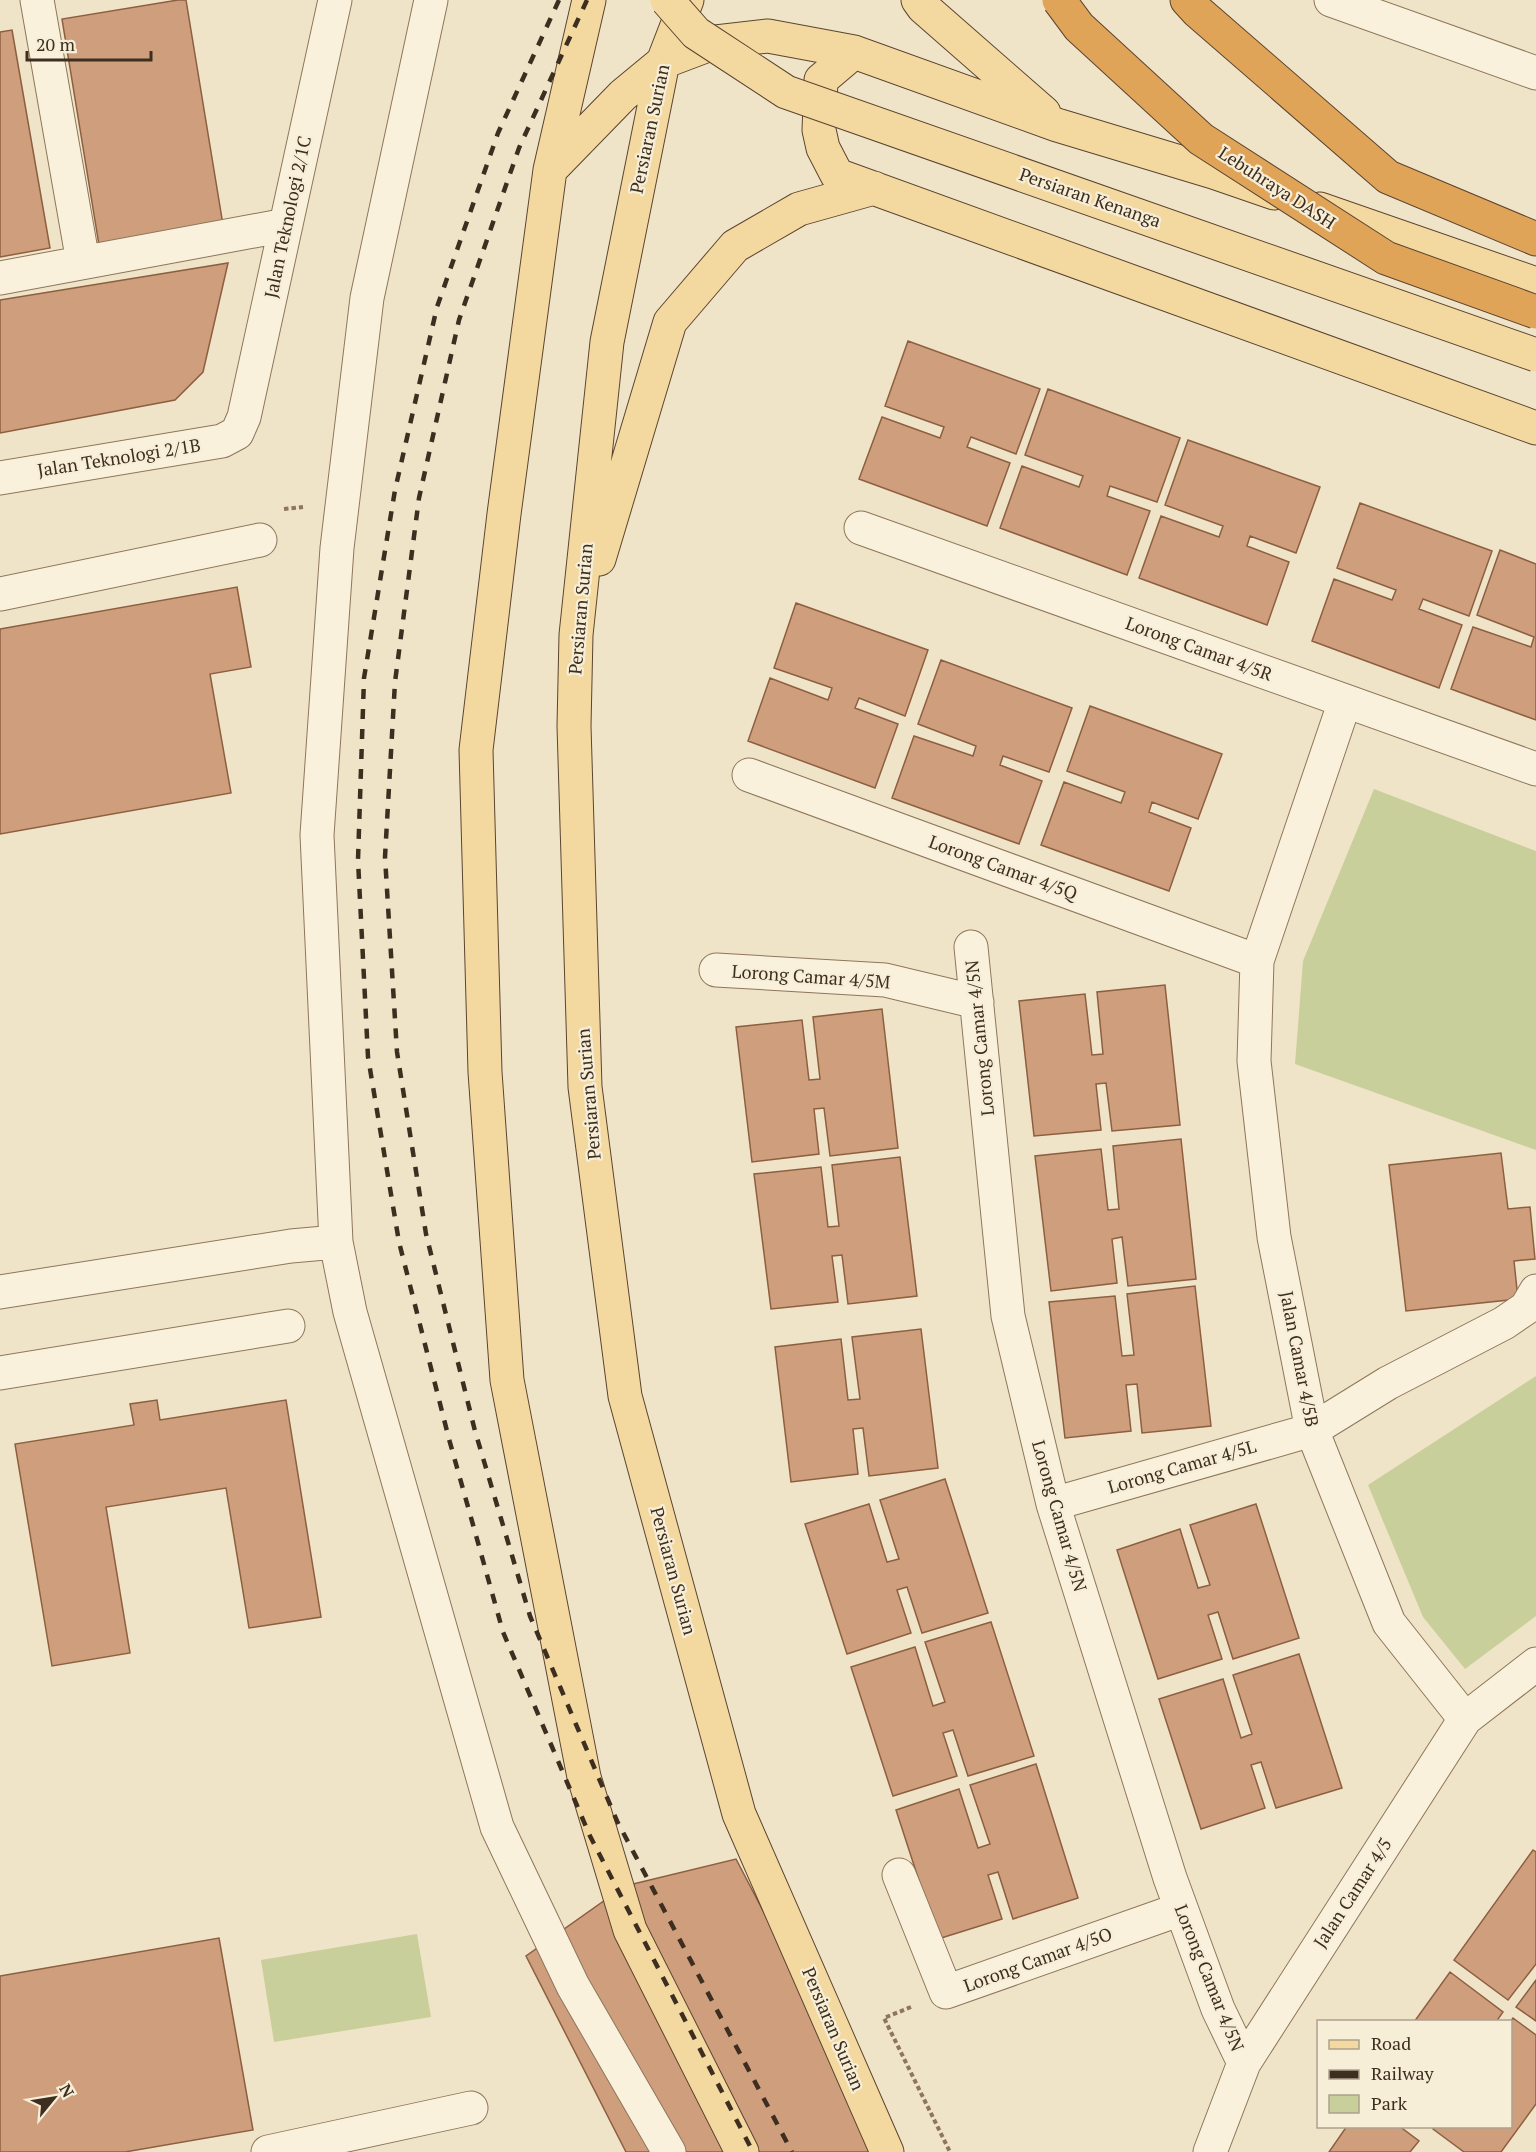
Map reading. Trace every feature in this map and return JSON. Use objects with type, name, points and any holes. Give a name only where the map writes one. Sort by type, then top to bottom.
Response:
[{"type":"highway","name":"Lebuhraya DASH","points":[[1059,0],[1079,27],[1201,140],[1386,258],[1536,312]]},
{"type":"highway","points":[[1188,0],[1197,11],[1388,177],[1536,239]]},
{"type":"main road","points":[[589,0],[550,170],[504,514],[476,750],[485,1072],[507,1380],[584,1778],[630,1930],[742,2152]]},
{"type":"main road","name":"Persiaran Kenanga","points":[[667,0],[696,33],[786,92],[1536,355]]},
{"type":"main road","name":"Persiaran Surian","points":[[687,0],[663,62],[607,342],[576,636],[574,726],[585,1087],[625,1396],[739,1814],[887,2152]]},
{"type":"main road","points":[[918,0],[923,7],[1057,125]]},
{"type":"main road","points":[[550,170],[623,95],[663,62],[716,42],[768,36],[854,52],[1057,125],[1213,172],[1536,284]]},
{"type":"main road","points":[[854,52],[821,80],[819,130],[823,148],[837,175],[1536,428]]},
{"type":"main road","points":[[576,636],[670,322],[735,246],[799,209],[874,188]]},
{"type":"street","points":[[37,0],[83,262]]},
{"type":"street","name":"Jalan Teknologi 2/1C","points":[[237,433],[244,417],[335,0]]},
{"type":"street","points":[[431,0],[367,298],[333,597],[317,835],[336,1242],[350,1312],[497,1827],[573,1986],[669,2152]]},
{"type":"street","points":[[1331,0],[1536,73]]},
{"type":"street","points":[[0,278],[286,225]]},
{"type":"street","name":"Jalan Teknologi 2/1B","points":[[0,478],[222,441],[237,433]]},
{"type":"street","name":"Lorong Camar 4/5R","points":[[861,528],[1536,769]]},
{"type":"street","points":[[0,594],[260,540]]},
{"type":"street","name":"Jalan Camar 4/5B","points":[[1345,700],[1257,961],[1254,1061],[1274,1236],[1312,1430],[1389,1623],[1466,1719]]},
{"type":"street","name":"Lorong Camar 4/5Q","points":[[749,775],[1257,961]]},
{"type":"street","name":"Lorong Camar 4/5N","points":[[971,947],[1008,1316],[1053,1504],[1170,1878],[1218,2009],[1244,2063]]},
{"type":"street","name":"Lorong Camar 4/5M","points":[[716,969],[885,980],[977,1002]]},
{"type":"street","points":[[0,1292],[291,1246],[336,1242]]},
{"type":"street","name":"Lorong Camar 4/5L","points":[[1053,1504],[1312,1430],[1388,1383],[1504,1323],[1526,1308],[1536,1291]]},
{"type":"street","points":[[0,1373],[288,1326]]},
{"type":"street","name":"Jalan Camar 4/5","points":[[1210,2152],[1244,2063],[1466,1719],[1536,1664]]},
{"type":"street","name":"Lorong Camar 4/5O","points":[[898,1875],[946,1992],[1181,1909]]},
{"type":"street","points":[[268,2152],[471,2108]]},
{"type":"path","points":[[884,2018],[950,2152]]},
{"type":"green space","points":[[1374,789],[1536,851],[1536,1150],[1295,1064],[1303,961]]},
{"type":"green space","points":[[1536,1376],[1536,1616],[1465,1669],[1423,1617],[1368,1485]]},
{"type":"green space","points":[[417,1934],[431,2017],[274,2042],[261,1960]]},
{"type":"building","points":[[186,0],[223,225],[99,245],[62,19]]},
{"type":"building","points":[[12,30],[50,248],[0,257],[0,32]]},
{"type":"building","points":[[228,263],[203,372],[175,400],[0,433],[0,300]]},
{"type":"building","points":[[908,341],[1040,389],[1016,454],[971,437],[967,447],[1010,463],[987,526],[859,479],[882,417],[940,438],[944,427],[885,406]]},
{"type":"building","points":[[1048,389],[1180,438],[1157,502],[1110,486],[1107,496],[1150,511],[1127,575],[1000,528],[1022,466],[1079,487],[1083,476],[1025,455]]},
{"type":"building","points":[[1188,440],[1320,487],[1296,553],[1250,536],[1247,546],[1289,562],[1267,625],[1139,578],[1161,516],[1219,537],[1223,526],[1165,505]]},
{"type":"building","points":[[1360,503],[1492,551],[1469,616],[1423,599],[1419,609],[1462,625],[1439,688],[1312,641],[1334,579],[1392,600],[1396,590],[1337,568]]},
{"type":"building","points":[[1500,550],[1536,564],[1536,720],[1451,689],[1473,627],[1531,647],[1534,637],[1477,615]]},
{"type":"building","points":[[237,587],[251,667],[210,674],[231,793],[0,834],[0,629]]},
{"type":"building","points":[[796,603],[928,650],[905,716],[859,698],[855,708],[898,724],[875,788],[748,741],[770,678],[828,700],[832,688],[774,668]]},
{"type":"building","points":[[941,660],[1072,708],[1049,772],[1003,756],[1000,765],[1042,781],[1019,844],[892,798],[914,736],[973,756],[976,746],[918,724]]},
{"type":"building","points":[[1090,706],[1222,754],[1198,819],[1152,802],[1149,812],[1191,828],[1169,891],[1041,845],[1064,782],[1121,803],[1125,792],[1067,771]]},
{"type":"building","points":[[1165,985],[1180,1125],[1112,1131],[1106,1083],[1096,1084],[1101,1130],[1034,1136],[1019,1001],[1085,994],[1092,1055],[1103,1054],[1097,992]]},
{"type":"building","points":[[882,1009],[898,1148],[830,1156],[824,1108],[814,1109],[819,1154],[752,1162],[736,1027],[802,1020],[809,1080],[820,1079],[813,1017]]},
{"type":"building","points":[[1181,1139],[1196,1279],[1128,1286],[1122,1237],[1112,1239],[1117,1283],[1051,1291],[1035,1156],[1101,1149],[1108,1210],[1119,1209],[1113,1146]]},
{"type":"building","points":[[1501,1153],[1508,1209],[1530,1207],[1535,1259],[1514,1261],[1518,1299],[1406,1311],[1389,1165]]},
{"type":"building","points":[[900,1157],[917,1296],[848,1304],[842,1255],[832,1256],[838,1302],[771,1309],[754,1174],[821,1167],[828,1227],[839,1226],[832,1165]]},
{"type":"building","points":[[1195,1286],[1211,1426],[1142,1433],[1137,1384],[1126,1385],[1131,1431],[1065,1438],[1049,1302],[1115,1296],[1122,1356],[1134,1355],[1127,1294]]},
{"type":"building","points":[[921,1329],[938,1468],[869,1476],[863,1428],[853,1429],[858,1474],[791,1482],[775,1347],[841,1339],[848,1400],[860,1399],[852,1337]]},
{"type":"building","points":[[157,1400],[160,1420],[286,1400],[321,1617],[249,1628],[226,1488],[106,1507],[130,1653],[52,1666],[15,1444],[134,1425],[130,1404]]},
{"type":"building","points":[[945,1479],[988,1613],[922,1633],[907,1587],[897,1590],[911,1633],[847,1654],[805,1524],[869,1504],[887,1562],[899,1559],[880,1500]]},
{"type":"building","points":[[1256,1504],[1299,1638],[1233,1659],[1218,1612],[1208,1615],[1222,1659],[1158,1679],[1117,1550],[1180,1529],[1198,1588],[1210,1585],[1190,1525]]},
{"type":"building","points":[[991,1622],[1034,1756],[968,1776],[953,1730],[943,1733],[957,1776],[893,1796],[851,1667],[915,1647],[933,1706],[945,1702],[925,1642]]},
{"type":"building","points":[[1299,1654],[1342,1788],[1276,1808],[1261,1762],[1251,1765],[1265,1808],[1201,1829],[1159,1699],[1223,1679],[1241,1738],[1252,1734],[1233,1675]]},
{"type":"building","points":[[1036,1764],[1078,1898],[1013,1919],[998,1872],[988,1875],[1002,1919],[938,1939],[896,1810],[959,1789],[978,1848],[990,1844],[970,1785]]},
{"type":"building","points":[[1533,1850],[1536,1852],[1536,1964],[1508,2000],[1454,1960]]},
{"type":"building","points":[[736,1859],[889,2152],[626,2152],[526,1956],[625,1886]]},
{"type":"building","points":[[219,1938],[253,2130],[125,2152],[0,2152],[0,1976]]},
{"type":"building","points":[[1450,1972],[1503,2012],[1497,2020],[1415,2020]]},
{"type":"building","points":[[1536,1980],[1536,2021],[1516,2007]]},
{"type":"building","points":[[1513,2018],[1536,2035],[1536,2104],[1501,2152],[1464,2152],[1433,2128],[1512,2128]]},
{"type":"building","points":[[1346,2128],[1402,2128],[1419,2141],[1410,2152],[1329,2152]]},
{"type":"railway","points":[[559,0],[498,133],[437,307],[395,490],[364,678],[358,860],[368,1057],[399,1242],[449,1439],[503,1632],[590,1836],[753,2152]]},
{"type":"railway","points":[[587,0],[519,148],[459,320],[419,498],[395,682],[385,857],[397,1052],[426,1234],[475,1431],[530,1616],[617,1821],[792,2152]]}]
